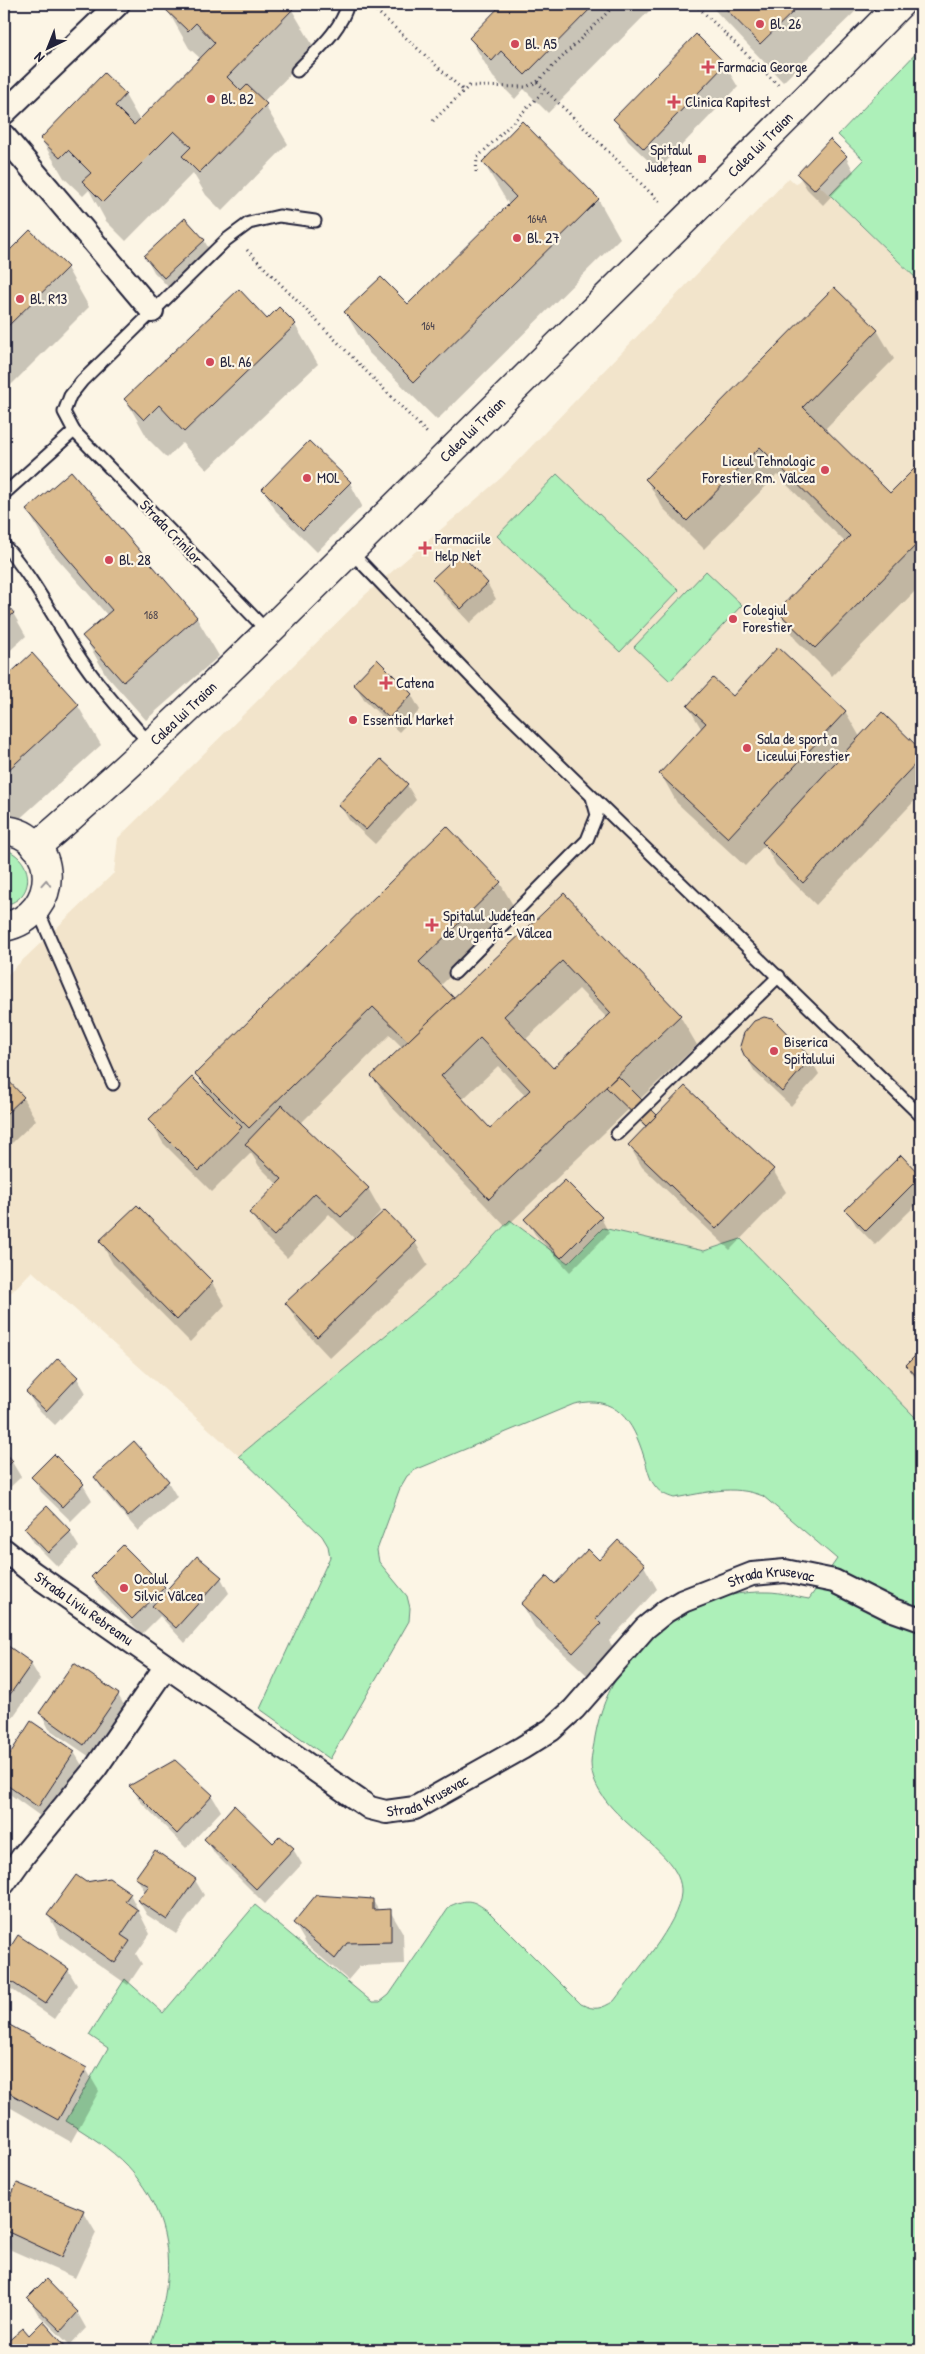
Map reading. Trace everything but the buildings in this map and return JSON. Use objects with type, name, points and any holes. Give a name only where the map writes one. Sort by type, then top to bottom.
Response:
[{"type":"main road","name":"Calea lui Traian","points":[[36,847],[89,803],[268,632],[682,224],[900,4]]},
{"type":"main road","points":[[4,830],[24,837],[36,847],[46,867],[47,880],[45,893],[37,908],[25,920],[4,927]]},
{"type":"street","points":[[4,113],[118,4]]},
{"type":"street","points":[[4,136],[152,311]]},
{"type":"street","name":"Strada Liviu Rebreanu","points":[[4,1550],[166,1666]]},
{"type":"street","name":"Strada Krusevac","points":[[166,1666],[370,1808],[386,1812],[415,1808],[550,1730],[591,1691],[645,1628],[666,1611],[683,1601],[715,1587],[752,1574],[785,1571],[834,1581],[890,1609],[921,1620]]},
{"type":"street","points":[[4,1883],[24,1855],[96,1769],[166,1666]]},
{"type":"lane","points":[[297,71],[336,29],[344,17],[348,4]]},
{"type":"lane","name":"Strada Crinilor","points":[[268,632],[74,431],[64,412],[70,396],[152,311],[233,235],[249,223],[278,216],[315,221]]},
{"type":"lane","points":[[4,494],[74,431]]},
{"type":"lane","points":[[4,545],[36,585],[75,652],[99,686],[150,744]]},
{"type":"lane","points":[[350,551],[503,710],[921,1116]]},
{"type":"lane","points":[[455,973],[587,840],[596,815],[592,795]]},
{"type":"lane","points":[[37,908],[113,1084]]},
{"type":"lane","points":[[617,1134],[779,976]]},
{"type":"path","points":[[369,4],[464,91]]},
{"type":"path","points":[[434,121],[469,86],[526,87],[537,82],[616,4]]},
{"type":"path","points":[[695,4],[800,106]]},
{"type":"path","points":[[537,82],[682,224]]},
{"type":"path","points":[[476,172],[477,158],[545,90]]},
{"type":"path","points":[[233,235],[408,414]]},
{"type":"shaded area","name":"Spitalul Județean de Urgență - Vâlcea","points":[[806,173],[921,283],[921,1417],[918,1420],[741,1239],[704,1251],[603,1228],[568,1263],[510,1220],[455,1278],[239,1456],[32,1271],[4,1300],[4,978],[114,873],[118,838],[366,594],[502,477],[789,178],[796,184]]},
{"type":"green space","points":[[921,48],[921,283],[830,195],[864,160],[838,135]]},
{"type":"green space","points":[[557,474],[679,590],[620,652],[497,536]]},
{"type":"green space","points":[[706,571],[742,605],[670,681],[634,647]]},
{"type":"green space","points":[[4,849],[14,854],[21,861],[26,869],[28,878],[22,895],[15,901],[4,905]]},
{"type":"green space","points":[[510,1220],[568,1263],[603,1228],[704,1251],[741,1239],[917,1419],[921,1417],[921,2350],[148,2350],[164,2301],[167,2278],[167,2254],[163,2231],[156,2209],[144,2187],[120,2159],[66,2121],[108,2048],[89,2035],[125,1979],[163,2013],[255,1905],[372,2002],[380,2002],[389,1995],[450,1906],[470,1901],[488,1911],[581,2004],[594,2008],[609,2004],[614,2001],[664,1934],[678,1905],[681,1893],[678,1877],[668,1862],[606,1801],[595,1783],[591,1763],[592,1754],[599,1719],[612,1686],[632,1657],[657,1633],[688,1609],[728,1595],[759,1592],[773,1592],[809,1599],[837,1559],[763,1496],[752,1492],[730,1490],[674,1498],[664,1494],[653,1483],[640,1444],[621,1413],[601,1403],[574,1404],[415,1470],[407,1476],[400,1488],[377,1550],[379,1562],[407,1596],[410,1608],[409,1621],[330,1759],[260,1709],[330,1557],[328,1546],[322,1536],[239,1456],[455,1278]]},
{"type":"place","name":"Bl. 26","points":[[760,24]]},
{"type":"place","name":"Bl. A5","points":[[515,44]]},
{"type":"place","name":"Farmacia George","points":[[708,67]]},
{"type":"place","name":"Bl. B2","points":[[211,99]]},
{"type":"place","name":"Clinica Rapitest","points":[[674,102]]},
{"type":"place","name":"Spitalul Județean","points":[[702,159]]},
{"type":"place","name":"Bl. 27","points":[[517,238]]},
{"type":"place","name":"Bl. R13","points":[[20,299]]},
{"type":"place","name":"Bl. A6","points":[[210,362]]},
{"type":"place","name":"Liceul Tehnologic Forestier Rm. Vâlcea","points":[[825,470]]},
{"type":"place","name":"MOL","points":[[307,478]]},
{"type":"place","name":"Farmaciile Help Net","points":[[425,548]]},
{"type":"place","name":"Bl. 28","points":[[109,560]]},
{"type":"place","name":"Colegiul Forestier","points":[[733,619]]},
{"type":"place","name":"Catena","points":[[386,683]]},
{"type":"place","name":"Essential Market","points":[[353,720]]},
{"type":"place","name":"Sala de sport a Liceului Forestier","points":[[747,748]]},
{"type":"place","name":"Spitalul Județean de Urgență - Vâlcea","points":[[432,925]]},
{"type":"place","name":"Biserica Spitalului","points":[[774,1051]]},
{"type":"place","name":"Ocolul Silvic Vâlcea","points":[[124,1588]]}]
